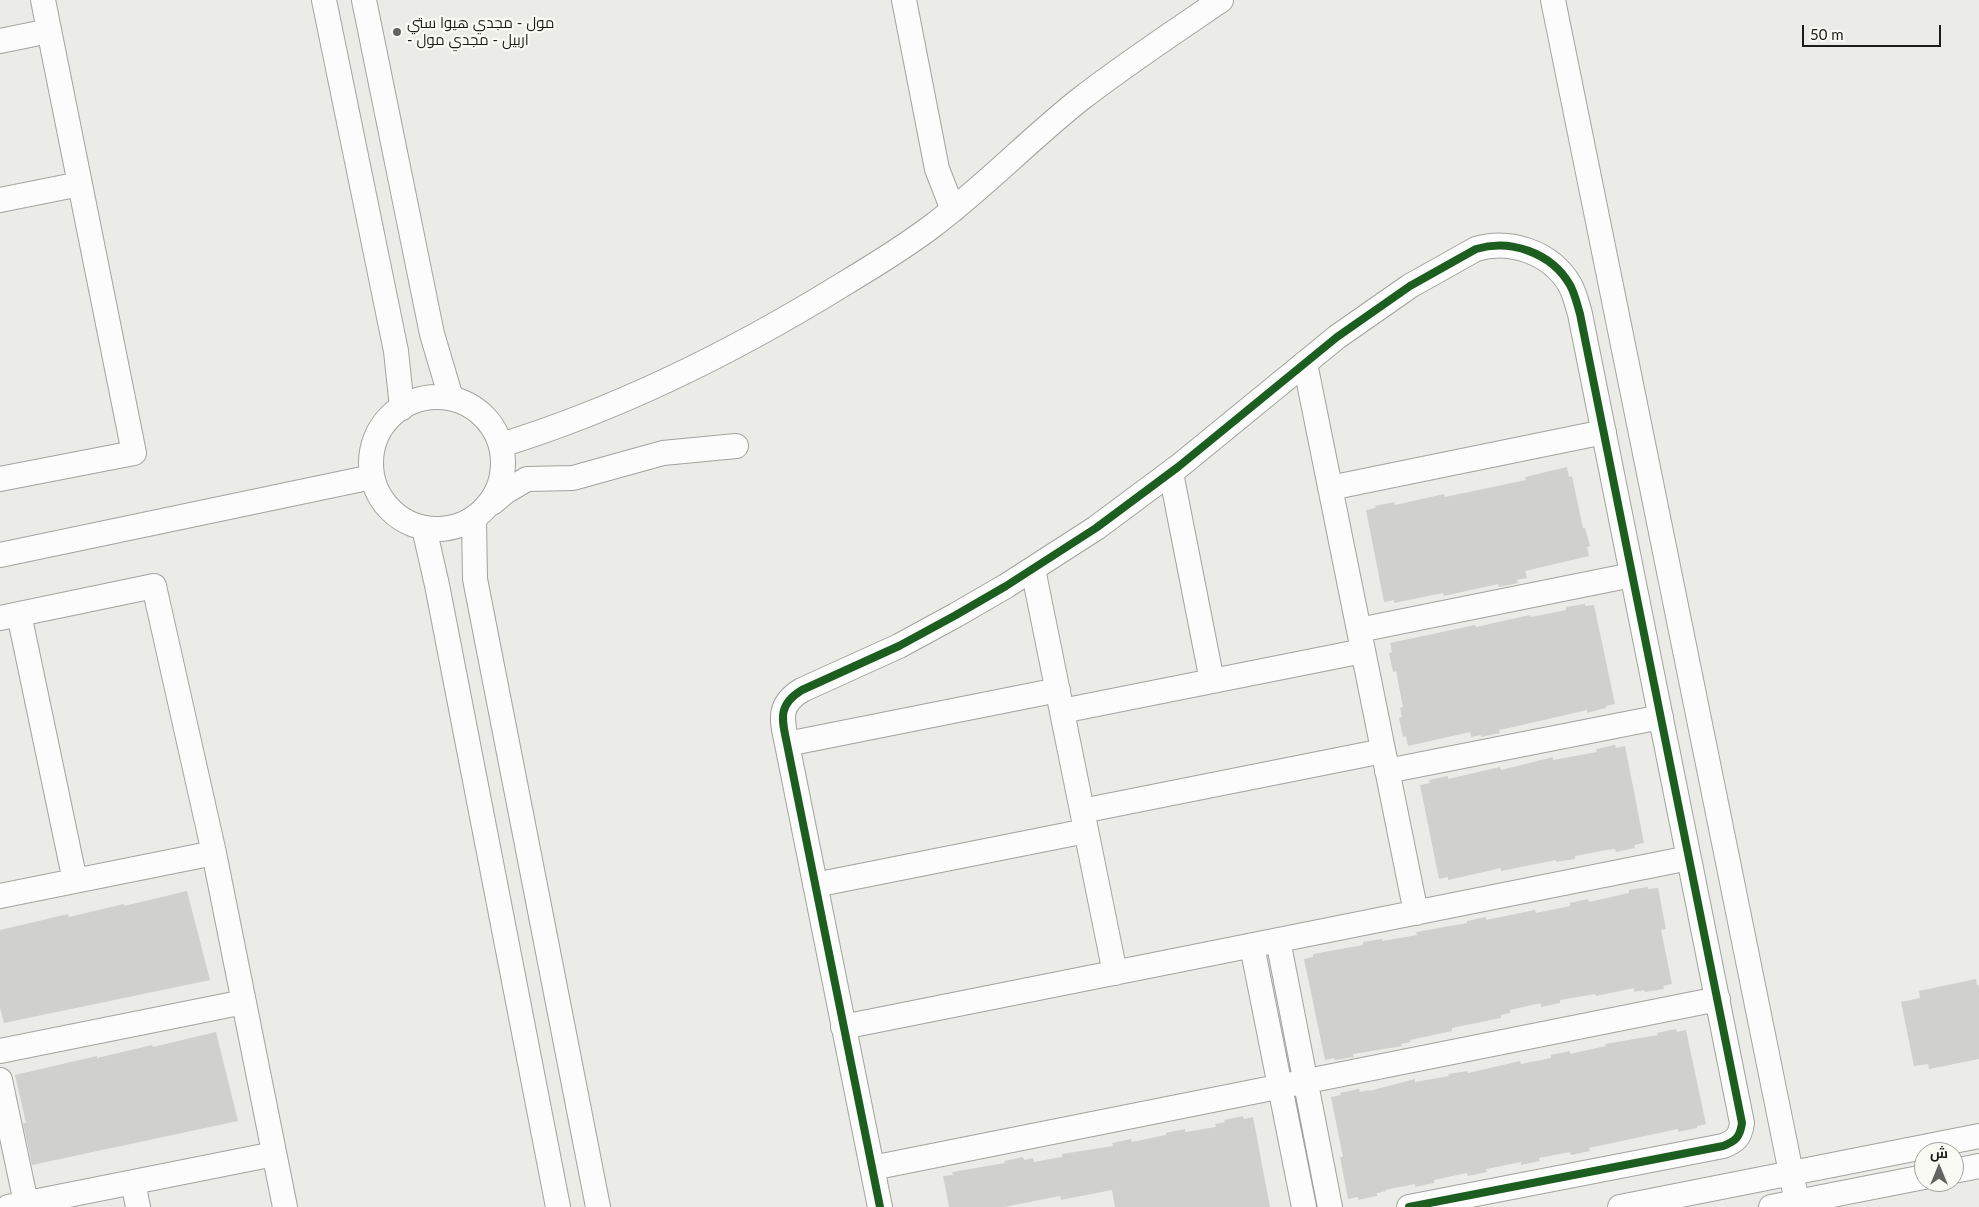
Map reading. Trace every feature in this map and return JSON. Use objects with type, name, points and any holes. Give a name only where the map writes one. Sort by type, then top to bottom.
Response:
[{"type":"street","points":[[0,479],[134,453],[43,0]]},
{"type":"street","points":[[324,0],[396,351],[402,408]]},
{"type":"street","points":[[364,0],[432,334],[451,398]]},
{"type":"street","points":[[904,0],[937,169],[953,210]]},
{"type":"street","points":[[501,445],[538,434],[620,402],[717,356],[808,306],[868,269],[953,210],[1077,102],[1134,58],[1220,0]]},
{"type":"street","points":[[1553,0],[1797,1202]]},
{"type":"street","points":[[0,41],[49,31]]},
{"type":"street","points":[[347,107],[384,98]]},
{"type":"street","points":[[358,160],[395,150]]},
{"type":"street","points":[[0,200],[80,184]]},
{"type":"street","points":[[880,1207],[786,744],[783,713],[789,700],[795,694],[899,646],[1033,569],[1096,528],[1171,473],[1337,337],[1410,286],[1466,254],[1487,246],[1516,247],[1541,256],[1552,265],[1569,283],[1580,314],[1742,1123],[1740,1134],[1734,1142],[1713,1148],[1409,1207]]},
{"type":"street","points":[[1305,363],[1416,912]]},
{"type":"street","points":[[598,1207],[475,579],[481,512],[499,489],[504,470],[501,445],[493,427],[482,414],[468,404],[451,398],[430,397],[409,403],[391,415],[379,431],[372,450],[372,477],[377,491],[388,508],[404,521],[424,528],[441,529],[458,526],[481,512],[505,492],[527,479],[573,478],[663,453],[736,446]]},
{"type":"street","points":[[1330,488],[1604,432]]},
{"type":"street","points":[[1171,473],[1212,681]]},
{"type":"street","points":[[0,555],[372,477]]},
{"type":"street","points":[[424,528],[437,585],[558,1207]]},
{"type":"street","points":[[1033,569],[1114,973]]},
{"type":"street","points":[[786,744],[1060,701],[1212,681],[1361,641],[1632,575]]},
{"type":"street","points":[[75,881],[9,616],[154,586],[214,853],[285,1207]]},
{"type":"street","points":[[814,885],[1084,821],[1385,761],[1661,717]]},
{"type":"street","points":[[0,896],[214,853]]},
{"type":"street","points":[[843,1028],[1689,858]]},
{"type":"street","points":[[1278,940],[1330,1207]]},
{"type":"street","points":[[1252,946],[1304,1207]]},
{"type":"street","points":[[872,1168],[1718,998]]},
{"type":"street","points":[[0,1051],[244,1002]]},
{"type":"street","points":[[0,1080],[17,1205],[274,1154]]},
{"type":"street","points":[[1620,1207],[1979,1136]]},
{"type":"street","points":[[1964,1169],[1979,1166]]},
{"type":"street","points":[[1771,1207],[1914,1179]]},
{"type":"street","points":[[133,1182],[138,1207]]},
{"type":"building","points":[[1567,467],[1569,477],[1572,476],[1583,528],[1585,528],[1590,546],[1587,547],[1589,556],[1525,571],[1527,578],[1517,580],[1518,583],[1499,587],[1498,584],[1444,596],[1443,593],[1394,603],[1394,600],[1384,602],[1366,510],[1394,502],[1395,505],[1444,494],[1445,497],[1526,480],[1525,477]]},
{"type":"building","points":[[1585,604],[1585,606],[1594,605],[1615,704],[1587,713],[1587,710],[1499,730],[1500,733],[1481,737],[1481,735],[1471,737],[1470,732],[1408,746],[1406,736],[1403,737],[1399,718],[1402,717],[1400,708],[1403,707],[1396,671],[1393,672],[1389,653],[1392,652],[1390,643],[1475,625],[1476,627],[1530,615],[1531,617],[1566,610],[1566,607]]},
{"type":"building","points":[[1615,745],[1616,748],[1625,746],[1644,843],[1634,845],[1635,848],[1616,852],[1615,849],[1606,850],[1575,856],[1575,859],[1556,862],[1556,860],[1501,871],[1501,868],[1448,880],[1448,877],[1439,879],[1420,785],[1430,783],[1429,780],[1448,776],[1448,779],[1500,767],[1501,770],[1553,757],[1553,760],[1597,752],[1596,749]]},
{"type":"building","points":[[1648,887],[1648,889],[1658,888],[1666,929],[1661,930],[1672,984],[1663,986],[1664,989],[1634,992],[1634,988],[1596,996],[1595,994],[1560,1000],[1560,1003],[1541,1007],[1541,1003],[1510,1010],[1510,1013],[1501,1015],[1501,1018],[1452,1028],[1452,1031],[1410,1040],[1411,1042],[1401,1044],[1402,1046],[1353,1054],[1354,1057],[1325,1060],[1304,959],[1313,957],[1313,954],[1363,945],[1363,942],[1417,935],[1416,932],[1467,923],[1467,921],[1486,917],[1486,920],[1535,910],[1536,913],[1570,906],[1570,903],[1588,899],[1589,902],[1629,893],[1629,890]]},
{"type":"building","points":[[187,891],[210,980],[4,1023],[0,1008],[0,930],[68,914],[69,917],[124,904],[124,906]]},
{"type":"building","points":[[1976,979],[1977,986],[1979,985],[1979,1059],[1929,1069],[1928,1064],[1914,1066],[1901,1002],[1920,998],[1919,991]]},
{"type":"building","points":[[1676,1029],[1677,1032],[1686,1030],[1706,1124],[1678,1132],[1678,1129],[1589,1148],[1590,1151],[1571,1155],[1570,1152],[1539,1158],[1540,1161],[1521,1165],[1521,1162],[1486,1169],[1487,1172],[1468,1176],[1467,1173],[1434,1180],[1434,1183],[1415,1187],[1415,1184],[1385,1190],[1377,1193],[1377,1196],[1358,1200],[1358,1197],[1348,1199],[1340,1157],[1343,1157],[1331,1097],[1359,1089],[1360,1092],[1369,1091],[1415,1079],[1415,1082],[1449,1076],[1448,1074],[1467,1071],[1468,1073],[1520,1061],[1521,1064],[1551,1058],[1551,1055],[1570,1051],[1570,1054],[1606,1046],[1605,1044],[1658,1035],[1657,1033]]},
{"type":"building","points":[[216,1032],[238,1121],[32,1165],[23,1123],[26,1123],[15,1075]]},
{"type":"building","points":[[1243,1116],[1244,1119],[1253,1117],[1270,1207],[1115,1207],[1112,1190],[1061,1200],[1060,1196],[1004,1207],[949,1207],[943,1176],[953,1175],[952,1172],[1005,1163],[1004,1161],[1023,1157],[1024,1160],[1033,1158],[1034,1162],[1062,1157],[1062,1154],[1113,1146],[1112,1143],[1131,1139],[1132,1142],[1185,1129],[1185,1132],[1216,1127],[1215,1124],[1225,1122],[1224,1120]]},
{"type":"cycle path","points":[[880,1207],[784,728],[783,714],[788,701],[802,690],[899,646],[956,615],[1006,586],[1096,528],[1178,467],[1337,337],[1410,286],[1476,249],[1489,246],[1516,247],[1541,256],[1562,274],[1575,295],[1580,314],[1742,1123],[1737,1138],[1723,1146],[1409,1207]]},
{"type":"place","name":"مول - مجدي هيوا ستي - اربيل - مجدي مول","points":[[397,32]]}]
